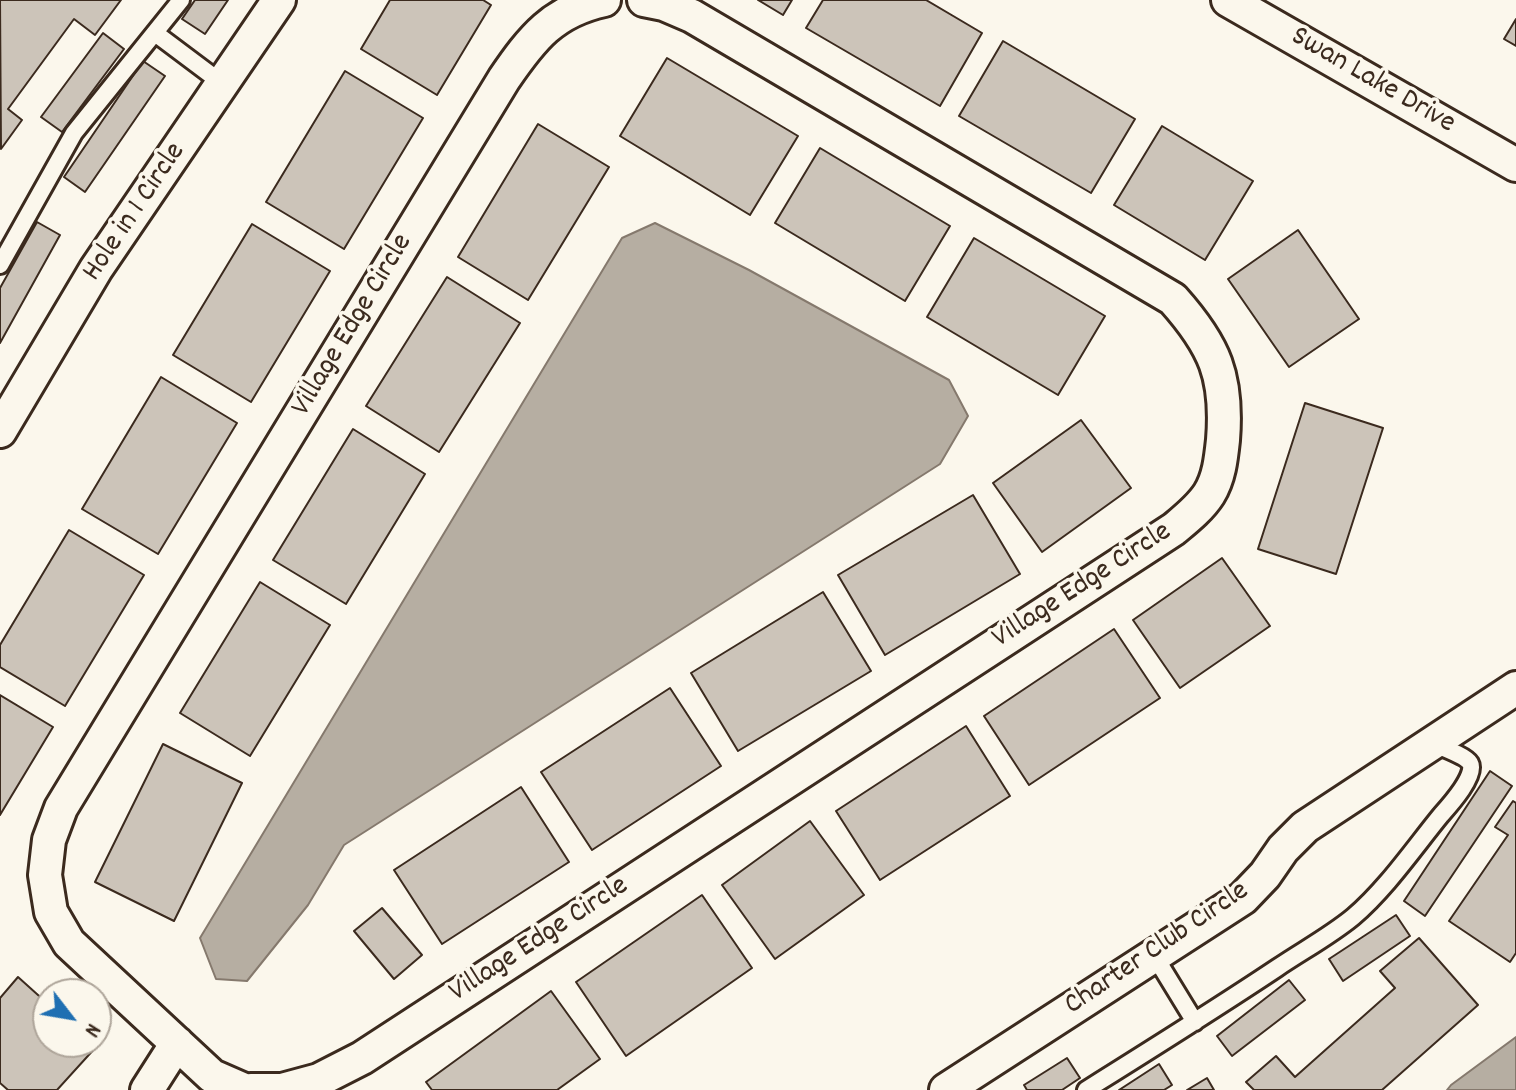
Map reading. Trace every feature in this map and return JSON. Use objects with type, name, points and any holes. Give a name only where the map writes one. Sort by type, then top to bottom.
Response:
[{"type":"street","name":"Hole in 1 Circle","points":[[3,418],[96,269],[279,0]]},
{"type":"street","name":"Village Edge Circle","points":[[244,1090],[207,1083],[177,1043],[69,943],[51,912],[45,875],[49,840],[61,808],[504,79],[529,43],[553,21],[581,5],[604,0]]},
{"type":"street","name":"Village Edge Circle","points":[[251,1090],[282,1090],[319,1080],[362,1058],[1174,529],[1209,494],[1218,473],[1225,408],[1221,376],[1209,346],[1173,299],[692,16],[664,4],[644,0]]},
{"type":"street","name":"Swan Lake Drive","points":[[1228,0],[1516,165]]},
{"type":"street","name":"Charter Club Circle","points":[[962,1086],[1243,898],[1305,827],[1516,688]]},
{"type":"street","points":[[147,1090],[177,1043]]},
{"type":"lane","points":[[0,265],[74,133],[181,0]]},
{"type":"lane","points":[[155,33],[223,84]]},
{"type":"lane","points":[[1086,1090],[1353,917],[1376,895],[1450,804],[1471,771],[1467,760],[1432,743]]},
{"type":"lane","points":[[1154,955],[1195,1022]]},
{"type":"shaded area","points":[[655,223],[749,270],[949,380],[968,416],[940,464],[344,845],[308,905],[247,981],[216,979],[200,938],[622,238]]},
{"type":"shaded area","points":[[1516,1037],[1516,1090],[1447,1090],[1451,1085]]},
{"type":"building","points":[[0,0],[121,0],[95,35],[74,19],[8,109],[22,120],[1,149]]},
{"type":"building","points":[[195,0],[228,0],[205,34],[182,19]]},
{"type":"building","points":[[390,0],[483,0],[491,5],[437,95],[361,49]]},
{"type":"building","points":[[758,0],[792,0],[783,15]]},
{"type":"building","points":[[823,0],[926,0],[982,33],[940,106],[806,28]]},
{"type":"building","points":[[1516,19],[1516,46],[1504,39]]},
{"type":"building","points":[[103,33],[124,49],[62,132],[41,117]]},
{"type":"building","points":[[1003,41],[1135,119],[1091,193],[959,116]]},
{"type":"building","points":[[667,58],[798,136],[750,215],[620,136]]},
{"type":"building","points":[[143,61],[165,76],[85,192],[64,177]]},
{"type":"building","points":[[345,71],[423,118],[344,249],[266,202]]},
{"type":"building","points":[[538,124],[609,167],[528,300],[458,257]]},
{"type":"building","points":[[1162,126],[1253,181],[1205,260],[1114,205]]},
{"type":"building","points":[[820,148],[950,226],[905,301],[775,223]]},
{"type":"building","points":[[37,222],[60,235],[0,343],[0,288]]},
{"type":"building","points":[[252,224],[330,271],[251,402],[173,355]]},
{"type":"building","points":[[1298,230],[1359,319],[1289,367],[1228,279]]},
{"type":"building","points":[[974,238],[1105,316],[1058,395],[927,317]]},
{"type":"building","points":[[447,277],[520,323],[439,452],[366,406]]},
{"type":"building","points":[[161,377],[237,423],[158,554],[82,509]]},
{"type":"building","points":[[1305,403],[1383,428],[1336,574],[1258,549]]},
{"type":"building","points":[[1081,420],[1131,488],[1042,552],[993,483]]},
{"type":"building","points":[[353,429],[425,474],[346,604],[273,560]]},
{"type":"building","points":[[973,495],[1020,574],[885,655],[838,575]]},
{"type":"building","points":[[69,530],[144,575],[65,706],[0,667],[0,645]]},
{"type":"building","points":[[1222,558],[1270,626],[1180,688],[1133,620]]},
{"type":"building","points":[[260,582],[330,625],[250,756],[180,713]]},
{"type":"building","points":[[823,592],[871,671],[738,751],[691,673]]},
{"type":"building","points":[[1114,629],[1160,698],[1029,785],[984,716]]},
{"type":"building","points":[[670,688],[721,766],[592,850],[541,772]]},
{"type":"building","points":[[0,695],[53,727],[0,815]]},
{"type":"building","points":[[966,726],[1010,796],[880,880],[836,811]]},
{"type":"building","points":[[163,744],[242,783],[174,921],[95,882]]},
{"type":"building","points":[[1490,771],[1512,786],[1425,916],[1404,901]]},
{"type":"building","points":[[521,787],[569,862],[442,944],[394,870]]},
{"type":"building","points":[[1513,801],[1516,803],[1516,953],[1510,962],[1449,921],[1508,835],[1495,827]]},
{"type":"building","points":[[810,821],[864,895],[775,959],[722,885]]},
{"type":"building","points":[[702,895],[752,968],[626,1056],[576,982]]},
{"type":"building","points":[[382,908],[422,955],[394,979],[354,931]]},
{"type":"building","points":[[1396,915],[1410,936],[1343,981],[1329,959]]},
{"type":"building","points":[[1419,938],[1478,1005],[1382,1090],[1254,1090],[1246,1082],[1276,1056],[1295,1077],[1395,988],[1380,971]]},
{"type":"building","points":[[18,977],[32,990],[32,1058],[86,1058],[57,1090],[8,1090],[0,1083],[0,998]]},
{"type":"building","points":[[1289,980],[1305,1000],[1232,1056],[1217,1036]]},
{"type":"building","points":[[551,991],[600,1059],[557,1090],[432,1090],[426,1082]]},
{"type":"building","points":[[1067,1058],[1080,1078],[1062,1090],[1027,1090],[1024,1085]]},
{"type":"building","points":[[1159,1064],[1172,1085],[1164,1090],[1119,1090]]},
{"type":"building","points":[[1207,1078],[1214,1090],[1187,1090]]}]
